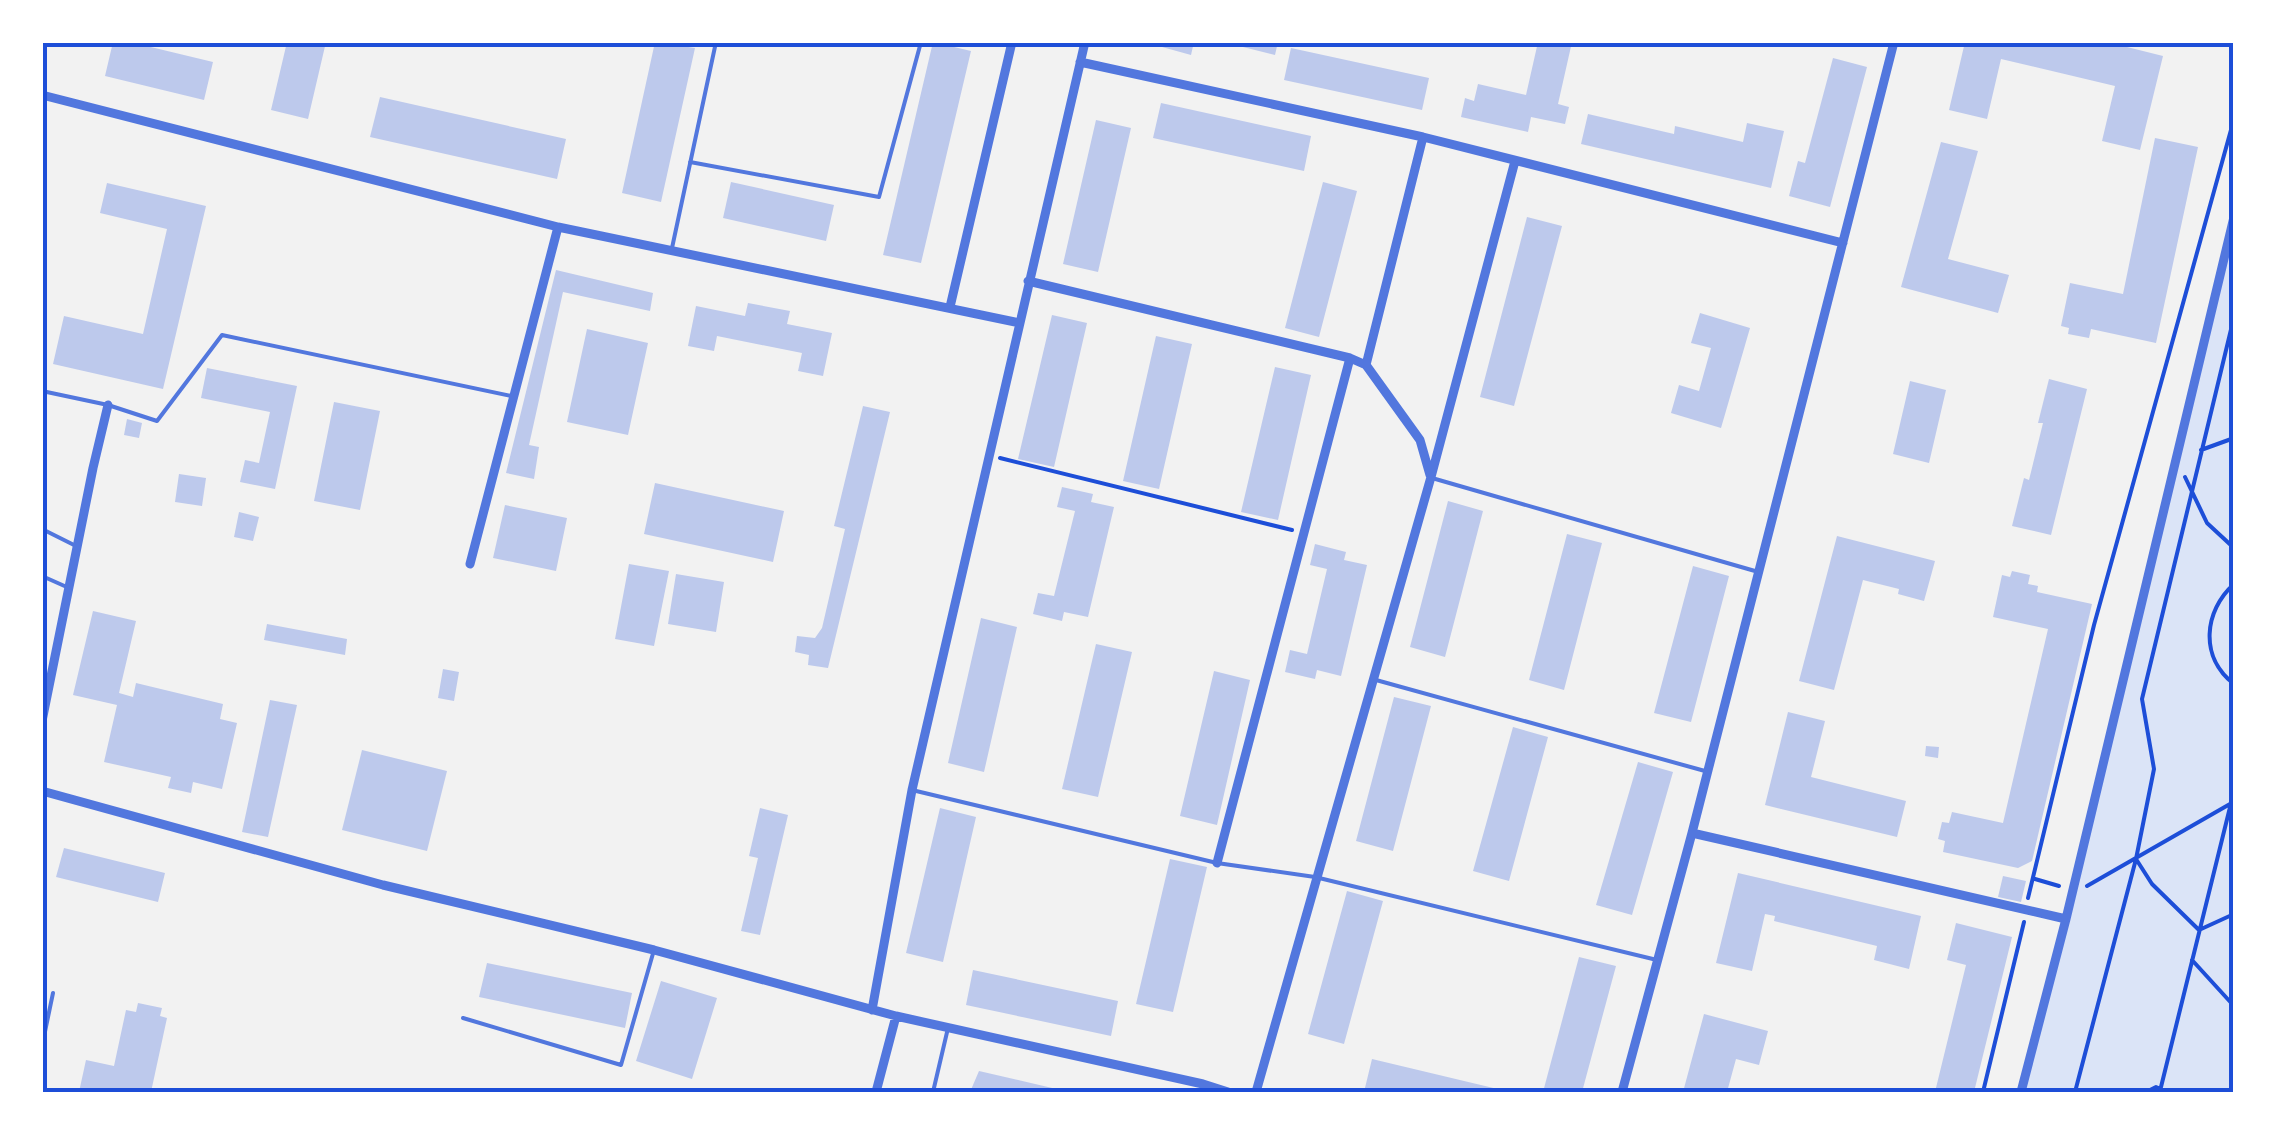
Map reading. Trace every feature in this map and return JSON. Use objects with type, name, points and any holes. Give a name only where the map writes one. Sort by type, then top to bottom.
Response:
[{"type":"street","points":[[950,307],[1012,42]]},
{"type":"street","points":[[872,1010],[912,790],[1085,42]]},
{"type":"street","points":[[1622,1092],[1708,772],[1894,42]]},
{"type":"street","points":[[1080,62],[1423,138],[1843,243]]},
{"type":"street","points":[[42,95],[558,227],[1020,323]]},
{"type":"street","points":[[1366,365],[1423,138]]},
{"type":"street","points":[[1256,1092],[1431,477],[1515,161]]},
{"type":"street","points":[[2022,1092],[2234,217]]},
{"type":"street","points":[[470,564],[558,227]]},
{"type":"street","points":[[1028,281],[1366,365],[1420,440],[1431,477]]},
{"type":"street","points":[[1217,863],[1350,358]]},
{"type":"street","points":[[42,722],[108,405]]},
{"type":"street","points":[[42,791],[383,885],[654,950],[872,1010],[1228,1092]]},
{"type":"street","points":[[1692,833],[2066,919]]},
{"type":"street","points":[[876,1092],[896,1016]]},
{"type":"lane","points":[[671,250],[716,42]]},
{"type":"lane","points":[[690,162],[880,197],[921,42]]},
{"type":"lane","points":[[42,390],[157,420],[222,336],[514,397]]},
{"type":"lane","points":[[1431,477],[1759,572]]},
{"type":"lane","points":[[42,529],[77,546]]},
{"type":"lane","points":[[42,576],[69,588]]},
{"type":"lane","points":[[1372,679],[1708,772]]},
{"type":"lane","points":[[912,790],[1217,863],[1315,878],[1657,960]]},
{"type":"lane","points":[[463,1018],[622,1065],[654,950]]},
{"type":"lane","points":[[42,1046],[53,993]]},
{"type":"lane","points":[[933,1092],[948,1028]]},
{"type":"path","points":[[1983,1092],[2094,626],[2234,119]]},
{"type":"path","points":[[2075,1092],[2136,859],[2154,769],[2142,698],[2234,316]]},
{"type":"path","points":[[2201,450],[2234,438]]},
{"type":"path","points":[[991,456],[1304,533]]},
{"type":"path","points":[[2182,468],[2207,523],[2234,548]]},
{"type":"path","points":[[2234,584],[2220,598],[2208,631],[2216,665],[2234,684]]},
{"type":"path","points":[[2161,1087],[2234,791]]},
{"type":"path","points":[[2033,879],[2080,890],[2230,804]]},
{"type":"path","points":[[2136,859],[2152,884],[2199,930]]},
{"type":"path","points":[[2199,930],[2234,914]]},
{"type":"path","points":[[2192,960],[2234,1006]]},
{"type":"path","points":[[2146,1092],[2161,1087],[2168,1092]]},
{"type":"shaded area","points":[[2233,228],[2233,1092],[2024,1092]]},
{"type":"building","points":[[113,42],[130,42],[213,62],[204,100],[105,76]]},
{"type":"building","points":[[287,42],[326,42],[308,119],[271,110]]},
{"type":"building","points":[[655,42],[695,48],[661,202],[622,193]]},
{"type":"building","points":[[933,42],[971,51],[921,263],[883,255]]},
{"type":"building","points":[[1144,42],[1194,42],[1191,55]]},
{"type":"building","points":[[1244,42],[1278,42],[1275,55],[1243,47]]},
{"type":"building","points":[[1538,42],[1572,42],[1558,104],[1569,107],[1565,124],[1531,117],[1528,132],[1461,117],[1465,98],[1474,101],[1478,84],[1526,95]]},
{"type":"building","points":[[1965,42],[2107,42],[2163,56],[2140,150],[2102,141],[2115,86],[2001,59],[1987,119],[1949,110]]},
{"type":"building","points":[[1291,48],[1429,78],[1422,110],[1284,80]]},
{"type":"building","points":[[1833,58],[1867,67],[1830,207],[1789,196],[1798,161],[1805,163]]},
{"type":"building","points":[[380,97],[566,139],[557,179],[370,137]]},
{"type":"building","points":[[1161,103],[1311,136],[1304,171],[1153,138]]},
{"type":"building","points":[[1588,114],[1674,134],[1675,126],[1743,142],[1747,123],[1784,131],[1771,188],[1581,144]]},
{"type":"building","points":[[1096,120],[1131,128],[1098,272],[1063,264]]},
{"type":"building","points":[[2155,138],[2198,147],[2156,343],[2091,329],[2089,338],[2068,334],[2069,328],[2061,326],[2070,283],[2123,294]]},
{"type":"building","points":[[1941,142],[1978,151],[1948,259],[2009,275],[1998,313],[1901,287]]},
{"type":"building","points":[[731,182],[834,205],[826,241],[723,218]]},
{"type":"building","points":[[1323,182],[1357,191],[1319,337],[1285,328]]},
{"type":"building","points":[[107,183],[206,206],[163,389],[53,364],[64,316],[143,334],[167,229],[100,213]]},
{"type":"building","points":[[1527,217],[1562,226],[1514,406],[1480,397]]},
{"type":"building","points":[[556,270],[653,293],[650,311],[563,292],[529,445],[539,447],[534,479],[506,473]]},
{"type":"building","points":[[748,303],[790,311],[787,324],[832,333],[823,376],[798,371],[802,353],[717,336],[714,351],[688,346],[696,306],[745,316]]},
{"type":"building","points":[[1700,313],[1750,328],[1721,428],[1671,413],[1679,385],[1699,391],[1711,348],[1691,343]]},
{"type":"building","points":[[1052,315],[1087,323],[1054,467],[1018,459]]},
{"type":"building","points":[[587,329],[648,343],[628,435],[567,422]]},
{"type":"building","points":[[1156,336],[1192,344],[1159,489],[1123,481]]},
{"type":"building","points":[[1275,367],[1311,375],[1278,520],[1241,512]]},
{"type":"building","points":[[207,368],[297,386],[275,489],[240,482],[245,460],[259,463],[270,412],[201,398]]},
{"type":"building","points":[[2049,379],[2087,389],[2051,535],[2012,526],[2024,478],[2029,480]]},
{"type":"building","points":[[1910,381],[1946,390],[1929,463],[1893,454]]},
{"type":"building","points":[[334,402],[380,411],[360,510],[314,501]]},
{"type":"building","points":[[863,406],[890,412],[828,668],[808,665],[809,655],[795,652],[797,636],[815,638],[822,628],[845,529],[834,526]]},
{"type":"building","points":[[127,419],[142,423],[139,438],[124,435]]},
{"type":"building","points":[[179,474],[206,478],[202,506],[175,502]]},
{"type":"building","points":[[655,483],[784,511],[773,562],[644,534]]},
{"type":"building","points":[[1062,487],[1093,494],[1091,502],[1114,507],[1088,617],[1064,612],[1062,621],[1033,614],[1038,593],[1054,596],[1075,511],[1057,507]]},
{"type":"building","points":[[1448,501],[1483,511],[1445,657],[1410,647]]},
{"type":"building","points":[[505,505],[567,518],[556,571],[493,558]]},
{"type":"building","points":[[239,512],[259,517],[253,541],[234,537]]},
{"type":"building","points":[[1567,534],[1602,543],[1564,690],[1529,680]]},
{"type":"building","points":[[1837,536],[1935,561],[1924,601],[1898,594],[1899,589],[1863,580],[1834,690],[1799,681]]},
{"type":"building","points":[[1315,544],[1346,552],[1344,560],[1367,565],[1341,676],[1317,670],[1315,679],[1285,672],[1290,650],[1307,654],[1327,569],[1310,565]]},
{"type":"building","points":[[629,564],[669,571],[654,646],[615,639]]},
{"type":"building","points":[[1693,566],[1729,576],[1691,722],[1654,713]]},
{"type":"building","points":[[2012,571],[2030,575],[2028,584],[2038,586],[2037,592],[2092,604],[2032,861],[2018,868],[1943,852],[1945,841],[1938,839],[1942,822],[1949,823],[1952,812],[2003,823],[2048,629],[1993,617],[2002,575],[2010,577]]},
{"type":"building","points":[[676,574],[724,582],[716,632],[668,624]]},
{"type":"building","points":[[93,611],[136,621],[119,693],[133,697],[136,683],[223,704],[220,719],[237,723],[222,789],[193,782],[191,793],[168,788],[171,777],[104,762],[117,705],[73,695]]},
{"type":"building","points":[[981,618],[1017,627],[984,772],[948,763]]},
{"type":"building","points":[[267,624],[347,639],[345,655],[264,640]]},
{"type":"building","points":[[1096,644],[1132,652],[1098,797],[1062,789]]},
{"type":"building","points":[[443,669],[459,672],[454,701],[438,698]]},
{"type":"building","points":[[1214,671],[1250,680],[1217,825],[1180,816]]},
{"type":"building","points":[[1394,697],[1431,706],[1393,851],[1356,841]]},
{"type":"building","points":[[270,700],[297,705],[268,837],[242,832]]},
{"type":"building","points":[[1788,712],[1825,721],[1811,777],[1906,801],[1897,837],[1765,805]]},
{"type":"building","points":[[1513,727],[1548,737],[1509,881],[1473,871]]},
{"type":"building","points":[[1926,746],[1939,747],[1938,758],[1925,756]]},
{"type":"building","points":[[362,750],[447,771],[427,851],[342,830]]},
{"type":"building","points":[[1638,762],[1673,772],[1632,915],[1596,905]]},
{"type":"building","points":[[760,808],[788,815],[760,935],[741,931],[758,858],[749,856]]},
{"type":"building","points":[[940,808],[976,817],[943,962],[906,953]]},
{"type":"building","points":[[64,848],[165,873],[158,902],[56,877]]},
{"type":"building","points":[[1170,859],[1207,867],[1173,1012],[1136,1004]]},
{"type":"building","points":[[1738,873],[1921,916],[1909,969],[1874,960],[1877,946],[1774,921],[1775,916],[1765,914],[1752,971],[1716,963]]},
{"type":"building","points":[[2003,876],[2026,881],[2021,902],[1998,897]]},
{"type":"building","points":[[1347,891],[1383,901],[1344,1044],[1308,1034]]},
{"type":"building","points":[[1956,923],[2012,937],[1974,1092],[1935,1092],[1966,965],[1947,960]]},
{"type":"building","points":[[1579,957],[1616,966],[1582,1092],[1543,1092]]},
{"type":"building","points":[[487,963],[632,993],[625,1028],[479,997]]},
{"type":"building","points":[[973,970],[1118,1001],[1111,1036],[966,1005]]},
{"type":"building","points":[[661,981],[717,998],[692,1079],[636,1061]]},
{"type":"building","points":[[138,1003],[162,1008],[160,1016],[167,1018],[151,1092],[79,1092],[86,1060],[114,1066],[126,1010],[136,1012]]},
{"type":"building","points":[[1704,1014],[1768,1031],[1759,1065],[1736,1059],[1727,1092],[1683,1092]]},
{"type":"building","points":[[1372,1059],[1506,1091],[1506,1092],[1364,1092]]},
{"type":"building","points":[[979,1071],[1065,1091],[1065,1092],[970,1092]]}]
